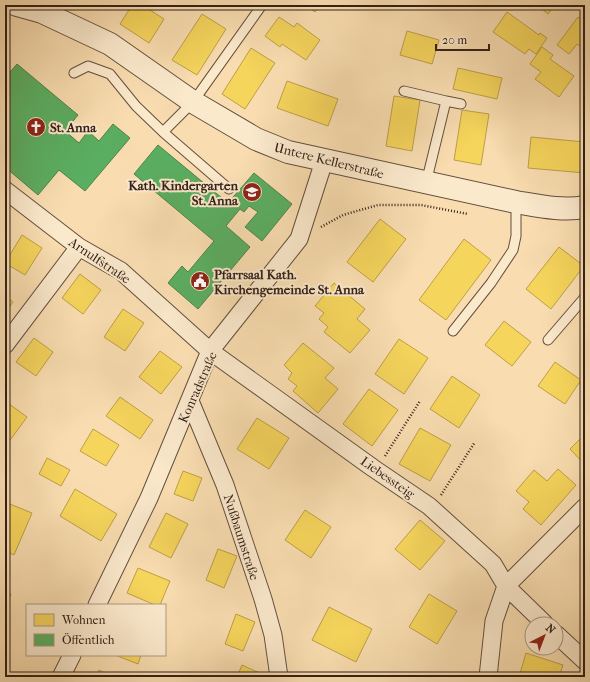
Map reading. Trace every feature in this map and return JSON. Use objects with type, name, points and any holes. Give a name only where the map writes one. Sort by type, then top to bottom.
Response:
[{"type":"street","name":"Untere Kellerstraße","points":[[17,5],[42,12],[110,44],[194,102],[256,139],[288,152],[516,202],[557,209],[571,210],[585,207]]},
{"type":"street","name":"Konradstraße","points":[[97,604],[149,498],[210,351],[299,239],[324,161]]},
{"type":"street","name":"Arnulfstraße","points":[[5,190],[79,247],[120,271],[210,351]]},
{"type":"street","points":[[5,346],[79,247]]},
{"type":"street","name":"Liebessteig","points":[[210,351],[429,506],[493,564],[506,586],[537,616]]},
{"type":"street","name":"Nußbaumstraße","points":[[190,401],[225,485],[262,599],[273,635],[278,677]]},
{"type":"street","points":[[488,677],[494,621],[506,586],[585,507]]},
{"type":"street","points":[[564,641],[585,661]]},
{"type":"street","points":[[61,677],[72,656]]},
{"type":"lane","points":[[163,132],[194,102],[262,5]]},
{"type":"lane","points":[[74,73],[88,66],[110,74],[136,106],[163,132],[229,189]]},
{"type":"lane","points":[[404,91],[461,104]]},
{"type":"lane","points":[[426,183],[446,101]]},
{"type":"lane","points":[[453,331],[491,283],[513,250],[516,236],[516,202]]},
{"type":"lane","points":[[548,340],[585,297]]},
{"type":"path","points":[[299,239],[343,215],[378,205],[421,205],[471,214]]},
{"type":"path","points":[[388,451],[420,400]]},
{"type":"path","points":[[443,492],[475,442]]},
{"type":"building: Wohnen","points":[[132,5],[142,5],[164,19],[149,43],[120,24]]},
{"type":"building: Wohnen","points":[[305,5],[320,5],[315,12]]},
{"type":"building: Wohnen","points":[[537,5],[555,5],[548,14]]},
{"type":"building: Wohnen","points":[[507,12],[539,35],[540,33],[547,38],[536,54],[529,49],[525,54],[493,32]]},
{"type":"building: Wohnen","points":[[202,14],[226,29],[197,75],[172,60]]},
{"type":"building: Wohnen","points":[[279,17],[294,27],[297,23],[320,40],[306,60],[282,44],[280,47],[265,36]]},
{"type":"building: Wohnen","points":[[578,17],[585,23],[585,51],[577,44],[569,54],[557,45]]},
{"type":"building: Wohnen","points":[[407,31],[439,40],[432,64],[400,55]]},
{"type":"building: Wohnen","points":[[542,47],[553,55],[550,59],[574,76],[559,97],[535,79],[541,72],[530,64]]},
{"type":"building: Wohnen","points":[[251,48],[275,63],[245,109],[222,94]]},
{"type":"building: Wohnen","points":[[458,68],[502,78],[497,99],[453,89]]},
{"type":"building: Wohnen","points":[[287,81],[338,99],[328,126],[277,108]]},
{"type":"building: Wohnen","points":[[394,96],[420,100],[412,151],[386,146]]},
{"type":"building: Wohnen","points":[[462,110],[489,114],[481,165],[454,160]]},
{"type":"building: Wohnen","points":[[531,137],[585,142],[585,173],[528,168]]},
{"type":"building: Wohnen","points":[[380,219],[406,239],[373,282],[347,262]]},
{"type":"building: Wohnen","points":[[22,235],[42,248],[25,275],[5,263]]},
{"type":"building: Wohnen","points":[[464,239],[491,260],[446,320],[419,300]]},
{"type":"building: Wohnen","points":[[559,247],[584,266],[551,309],[526,289]]},
{"type":"building: Wohnen","points":[[80,274],[101,290],[83,314],[62,298]]},
{"type":"building: Wohnen","points":[[334,283],[365,309],[357,319],[370,330],[350,353],[324,332],[328,327],[319,319],[324,313],[315,306]]},
{"type":"building: Wohnen","points":[[5,296],[13,302],[5,313]]},
{"type":"building: Wohnen","points":[[123,309],[144,323],[125,351],[104,337]]},
{"type":"building: Wohnen","points":[[504,321],[531,342],[512,366],[485,345]]},
{"type":"building: Wohnen","points":[[34,338],[53,352],[36,376],[16,362]]},
{"type":"building: Wohnen","points":[[399,339],[428,358],[404,394],[375,374]]},
{"type":"building: Wohnen","points":[[303,343],[334,368],[325,378],[338,389],[318,413],[293,391],[297,386],[288,379],[292,373],[284,365]]},
{"type":"building: Wohnen","points":[[160,351],[182,367],[161,394],[139,377]]},
{"type":"building: Wohnen","points":[[555,362],[581,380],[565,404],[538,386]]},
{"type":"building: Wohnen","points":[[452,376],[480,395],[459,428],[430,409]]},
{"type":"building: Wohnen","points":[[369,389],[398,410],[372,446],[343,424]]},
{"type":"building: Wohnen","points":[[120,397],[153,420],[140,439],[106,416]]},
{"type":"building: Wohnen","points":[[5,401],[27,417],[8,443],[5,441]]},
{"type":"building: Wohnen","points":[[257,418],[289,438],[269,469],[237,449]]},
{"type":"building: Wohnen","points":[[420,428],[451,445],[430,481],[399,464]]},
{"type":"building: Wohnen","points":[[93,429],[119,445],[106,466],[80,451]]},
{"type":"building: Wohnen","points":[[585,434],[585,465],[570,449]]},
{"type":"building: Wohnen","points":[[47,458],[70,470],[61,486],[39,474]]},
{"type":"building: Wohnen","points":[[558,469],[576,485],[541,525],[523,509],[529,502],[516,491],[534,470],[547,481]]},
{"type":"building: Wohnen","points":[[183,471],[202,478],[193,501],[174,494]]},
{"type":"building: Wohnen","points":[[75,489],[117,514],[101,541],[60,516]]},
{"type":"building: Wohnen","points":[[5,502],[32,513],[14,555],[5,551]]},
{"type":"building: Wohnen","points":[[305,510],[331,527],[311,558],[285,540]]},
{"type":"building: Wohnen","points":[[166,513],[188,524],[171,558],[149,547]]},
{"type":"building: Wohnen","points":[[420,520],[445,541],[420,570],[395,549]]},
{"type":"building: Wohnen","points":[[218,549],[237,556],[224,588],[206,580]]},
{"type":"building: Wohnen","points":[[138,568],[170,581],[160,604],[153,604],[127,593]]},
{"type":"building: Wohnen","points":[[5,592],[11,594],[5,607]]},
{"type":"building: Wohnen","points":[[429,594],[457,611],[437,644],[409,627]]},
{"type":"building: Wohnen","points":[[329,607],[372,629],[356,662],[312,640]]},
{"type":"building: Wohnen","points":[[236,614],[255,622],[243,651],[225,644]]},
{"type":"building: Wohnen","points":[[118,656],[141,656],[138,664]]},
{"type":"building: Wohnen","points":[[525,656],[535,656],[563,665],[559,677],[519,677]]},
{"type":"building: Wohnen","points":[[242,665],[266,676],[237,677]]},
{"type":"building: Wohnen","points":[[99,670],[112,677],[95,677]]},
{"type":"building: Wohnen","points":[[5,672],[16,677],[5,677]]},
{"type":"building: Wohnen","points":[[440,673],[446,677],[438,677]]},
{"type":"building: Öffentlich","name":"St. Anna","points":[[17,64],[78,115],[65,131],[79,143],[88,131],[99,141],[113,124],[130,138],[85,191],[59,170],[38,195],[5,167],[5,101],[8,97],[5,94],[5,78]]},
{"type":"building: Öffentlich","points":[[158,145],[228,203],[254,173],[292,204],[262,241],[245,227],[258,212],[249,206],[244,212],[240,209],[226,226],[250,247],[198,309],[168,283],[182,266],[188,272],[214,241],[134,174]]},
{"type":"place","name":"St. Anna","points":[[36,127]]},
{"type":"place","name":"Kath. Kindergarten St. Anna","points":[[252,192]]},
{"type":"place","name":"Pfarrsaal Kath. Kirchengemeinde St. Anna","points":[[200,281]]}]
